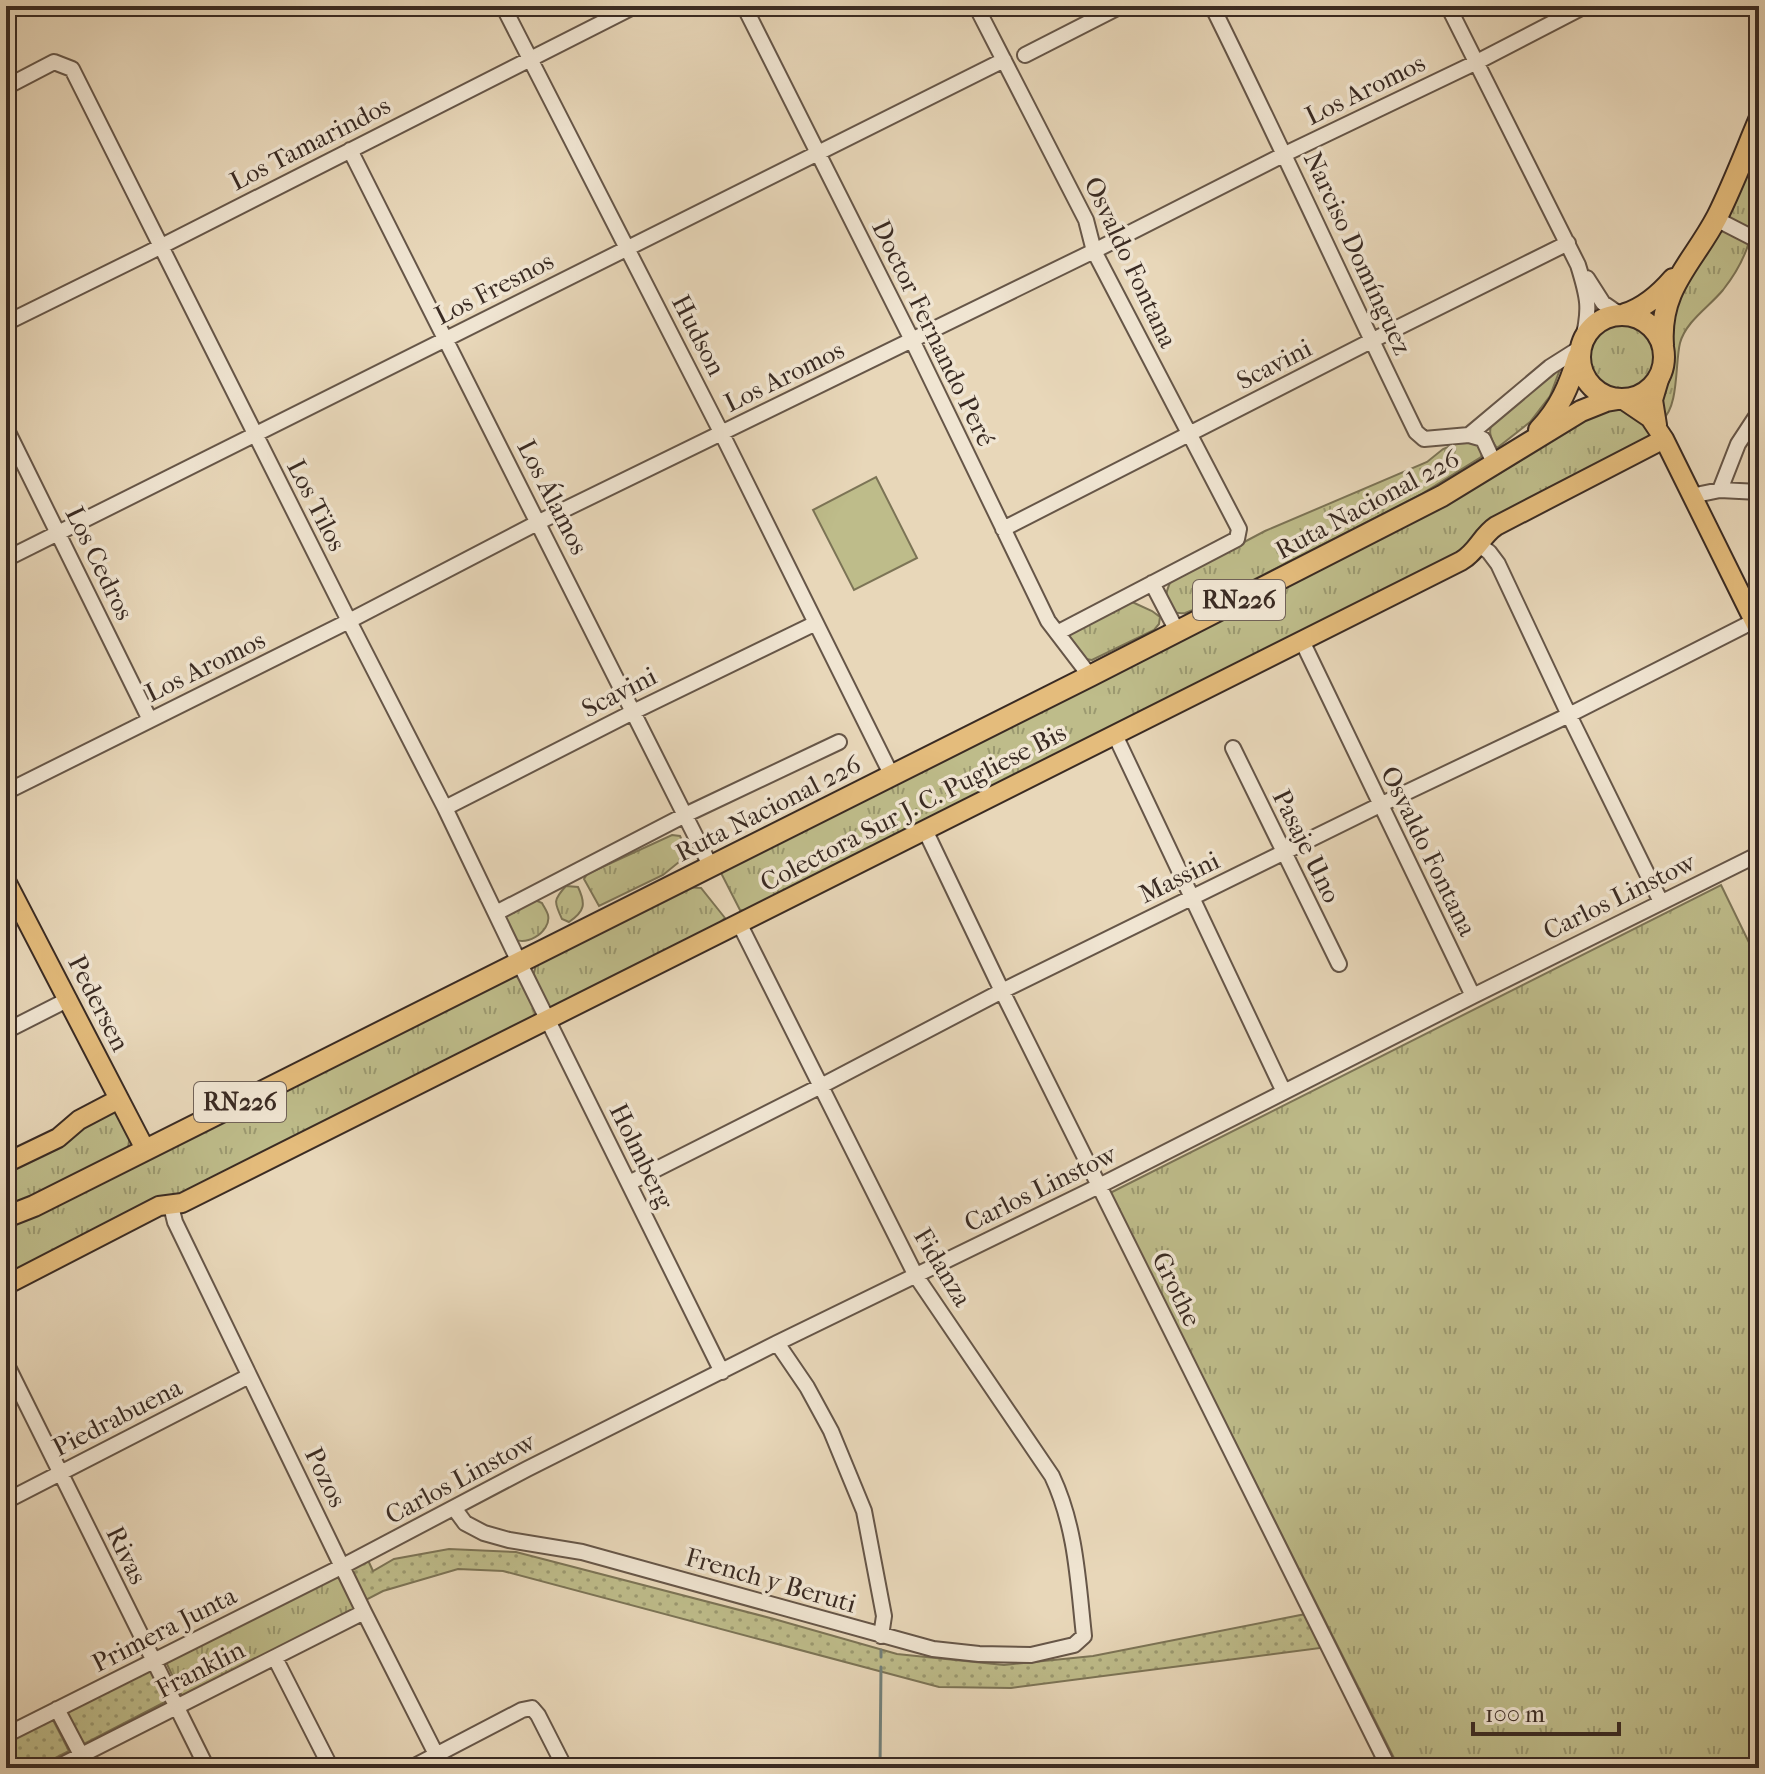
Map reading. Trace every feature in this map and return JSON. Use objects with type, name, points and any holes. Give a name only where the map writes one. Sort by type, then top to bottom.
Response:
[{"type":"highway","name":"Ruta Nacional 226","points":[[6,1220],[1442,496],[1581,411],[1606,401],[1636,397],[1646,391],[1661,373],[1664,361],[1663,317],[1669,298],[1716,219],[1759,120]]},
{"type":"highway","name":"Ruta Nacional 226","points":[[1522,447],[1554,413],[1569,386],[1587,331],[1607,316],[1639,308],[1657,295],[1687,264]]},
{"type":"highway","points":[[1622,314],[1636,316],[1654,329],[1663,349]]},
{"type":"highway","points":[[1580,348],[1580,365],[1589,385],[1597,392],[1620,399]]},
{"type":"main road","points":[[1661,373],[1653,406],[1661,436]]},
{"type":"main road","points":[[1620,399],[1645,414],[1661,436],[1756,626]]},
{"type":"main road","name":"Colectora Sur J. C. Pugliese Bis","points":[[6,1285],[159,1206],[182,1203],[548,1021],[1468,557],[1486,533],[1496,526],[1661,436]]},
{"type":"main road","name":"Pedersen","points":[[6,881],[145,1149]]},
{"type":"main road","points":[[6,1163],[58,1138],[79,1120],[119,1099]]},
{"type":"street","name":"Hudson","points":[[503,6],[722,434],[891,774]]},
{"type":"street","name":"Los Tamarindos","points":[[6,323],[635,6]]},
{"type":"street","name":"Doctor Fernando Peré","points":[[744,6],[912,340],[1048,621],[1090,676]]},
{"type":"street","name":"Osvaldo Fontana","points":[[976,6],[1086,220],[1094,251],[1239,529],[1237,539],[1152,583]]},
{"type":"street","points":[[1025,55],[1121,6]]},
{"type":"street","name":"Narciso Domínguez","points":[[1212,6],[1416,432],[1424,439],[1469,435]]},
{"type":"street","points":[[1448,6],[1568,243],[1578,265],[1588,304],[1580,348],[1550,367],[1469,435]]},
{"type":"street","name":"Los Aromos","points":[[6,792],[349,621],[539,522],[1094,251],[1585,6]]},
{"type":"street","name":"Los Fresnos","points":[[6,559],[1004,60]]},
{"type":"street","name":"Los Tilos","points":[[6,87],[54,62],[72,69],[445,808],[519,962]]},
{"type":"street","name":"Los Álamos","points":[[350,150],[711,867]]},
{"type":"street","points":[[1716,219],[1756,236]]},
{"type":"street","name":"Scavini","points":[[1003,529],[1568,243]]},
{"type":"street","points":[[1578,265],[1603,303],[1622,314]]},
{"type":"street","points":[[1720,490],[1738,444],[1759,412]]},
{"type":"street","name":"Los Cedros","points":[[6,428],[150,720]]},
{"type":"street","points":[[1469,435],[1483,439],[1495,465]]},
{"type":"street","points":[[1691,496],[1720,490],[1759,492]]},
{"type":"street","points":[[1479,545],[1498,564],[1661,902]]},
{"type":"street","points":[[1057,633],[1152,583],[1177,631]]},
{"type":"street","name":"Scavini","points":[[445,808],[816,623]]},
{"type":"street","name":"Massini","points":[[629,1183],[1002,991],[1283,852],[1756,626]]},
{"type":"street","name":"Osvaldo Fontana","points":[[1302,641],[1473,996]]},
{"type":"street","points":[[1115,735],[1284,1092]]},
{"type":"street","points":[[496,913],[685,815],[839,742]]},
{"type":"street","name":"Pasaje Uno","points":[[1233,748],[1339,964]]},
{"type":"street","name":"Grothe","points":[[925,830],[1389,1768]]},
{"type":"street","name":"Carlos Linstow","points":[[343,1566],[777,1343],[1099,1186],[1759,854]]},
{"type":"street","name":"Fidanza","points":[[739,923],[916,1276],[1052,1476],[1061,1496],[1075,1549],[1084,1636]]},
{"type":"street","name":"Holmberg","points":[[519,962],[722,1372]]},
{"type":"street","points":[[6,1031],[69,999]]},
{"type":"street","name":"Pozos","points":[[174,1205],[175,1222],[440,1762]]},
{"type":"street","points":[[777,1343],[807,1387],[831,1431],[864,1511],[884,1616],[881,1636]]},
{"type":"street","name":"Rivas","points":[[6,1363],[207,1768]]},
{"type":"street","name":"Piedrabuena","points":[[6,1501],[249,1376]]},
{"type":"street","name":"French y Beruti","points":[[454,1508],[465,1523],[484,1533],[582,1552],[933,1649],[1031,1655],[1074,1645],[1084,1636]]},
{"type":"street","name":"Primera Junta","points":[[6,1735],[343,1566]]},
{"type":"street","name":"Franklin","points":[[56,1768],[85,1762],[177,1707],[364,1612]]},
{"type":"street","points":[[275,1658],[331,1768]]},
{"type":"street","points":[[411,1768],[440,1762],[522,1710],[532,1708],[565,1768]]},
{"type":"street","points":[[57,1709],[85,1762]]},
{"type":"green space","points":[[1759,135],[1759,229],[1753,232],[1729,220],[1726,215]]},
{"type":"green space","points":[[1722,231],[1749,242],[1727,285],[1683,335],[1678,352],[1674,395],[1662,420],[1659,391],[1669,365],[1671,324],[1684,285]]},
{"type":"green space","points":[[1621,320],[1635,323],[1647,331],[1655,343],[1658,357],[1655,371],[1647,383],[1635,391],[1621,394],[1607,391],[1595,383],[1587,371],[1584,357],[1587,343],[1595,331],[1607,323]]},
{"type":"green space","points":[[1562,364],[1550,396],[1530,422],[1497,448],[1490,433],[1494,417]]},
{"type":"green space","points":[[1608,408],[1636,413],[1652,436],[1643,446],[1478,530],[1465,552],[746,911],[740,910],[720,871],[1268,595],[1500,473],[1519,461],[1534,446]]},
{"type":"green space","points":[[1465,440],[1480,443],[1483,451],[1481,457],[1420,495],[1198,608],[1178,613],[1169,607],[1166,597],[1172,580],[1265,531],[1427,462],[1443,449]]},
{"type":"green space","points":[[876,477],[917,558],[854,590],[813,510]]},
{"type":"green space","points":[[1130,601],[1160,617],[1154,630],[1092,660],[1079,654],[1069,631]]},
{"type":"green space","points":[[672,835],[680,836],[684,845],[679,862],[663,875],[599,906],[584,879],[587,874]]},
{"type":"green space","points":[[1721,885],[1759,963],[1759,1768],[1399,1768],[1110,1193]]},
{"type":"green space","points":[[566,886],[578,887],[583,903],[581,911],[569,922],[562,919],[556,905]]},
{"type":"green space","points":[[686,887],[701,888],[725,918],[551,1010],[544,1006],[532,980],[536,965]]},
{"type":"green space","points":[[535,900],[542,903],[548,921],[535,937],[516,940],[503,917]]},
{"type":"green space","points":[[513,975],[520,978],[537,1015],[182,1197],[6,1278],[6,1228]]},
{"type":"green space","points":[[112,1110],[116,1111],[130,1135],[128,1148],[6,1211],[6,1168]]},
{"type":"green space","points":[[449,1549],[516,1552],[897,1654],[1004,1665],[1093,1656],[1311,1613],[1328,1647],[1011,1688],[939,1687],[503,1571],[458,1569],[383,1591],[364,1601],[348,1568],[367,1558],[373,1571],[394,1559]]},
{"type":"green space","points":[[341,1573],[359,1608],[182,1696],[165,1660]]},
{"type":"green space","points":[[151,1669],[167,1701],[82,1745],[65,1713]]},
{"type":"green space","points":[[52,1718],[69,1751],[36,1768],[6,1768],[6,1742]]},
{"type":"waterway","points":[[881,1650],[881,1657]]},
{"type":"waterway","points":[[880,1768],[881,1667]]}]
